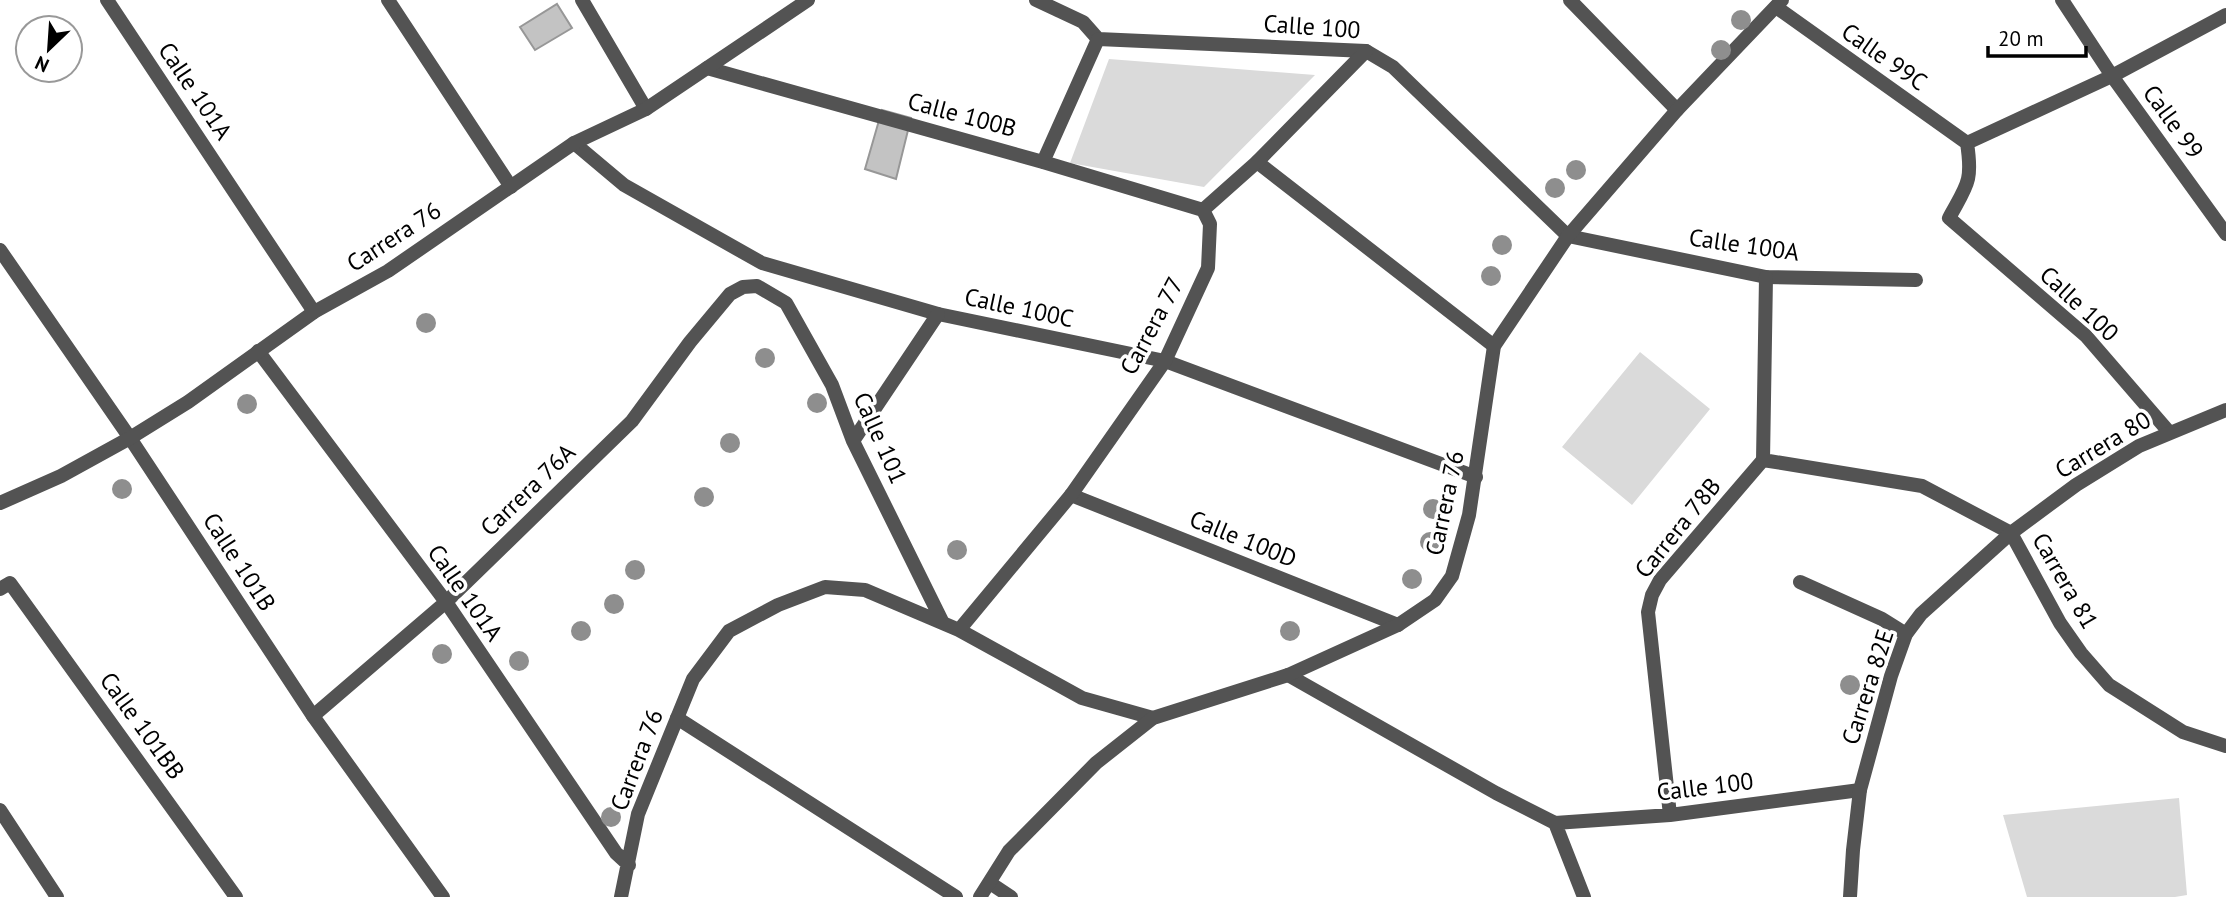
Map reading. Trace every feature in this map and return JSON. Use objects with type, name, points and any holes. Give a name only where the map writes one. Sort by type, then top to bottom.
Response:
[{"type":"street","name":"Calle 101A","points":[[107,0],[314,313]]},
{"type":"street","points":[[387,0],[511,187]]},
{"type":"street","points":[[582,0],[646,109]]},
{"type":"street","name":"Carrera 76","points":[[0,503],[61,476],[188,402],[314,313],[388,271],[574,143],[646,109],[808,0]]},
{"type":"street","points":[[1037,0],[1083,22],[1098,39],[1043,162]]},
{"type":"street","points":[[1570,0],[1677,110]]},
{"type":"street","name":"Calle 99","points":[[2063,0],[2112,75],[2226,234]]},
{"type":"street","name":"Carrera 76","points":[[980,897],[1009,851],[1096,763],[1153,718],[1288,675],[1398,625],[1435,600],[1452,576],[1469,515],[1494,346],[1568,236],[1677,110],[1779,4]]},
{"type":"street","name":"Calle 99C","points":[[1779,4],[1966,144]]},
{"type":"street","points":[[1966,144],[2112,75],[2226,15]]},
{"type":"street","name":"Calle 100","points":[[1098,39],[1366,51],[1393,67],[1568,236]]},
{"type":"street","points":[[1203,210],[1257,162],[1366,51]]},
{"type":"street","name":"Calle 100B","points":[[706,68],[1043,162],[1203,210]]},
{"type":"street","name":"Calle 100C","points":[[574,143],[624,185],[762,263],[938,314],[1165,362],[1476,477]]},
{"type":"street","name":"Calle 100","points":[[1966,144],[1971,168],[1969,182],[1949,218],[2086,336],[2169,432]]},
{"type":"street","points":[[1257,162],[1494,346]]},
{"type":"street","name":"Carrera 77","points":[[959,630],[1071,495],[1165,362],[1208,268],[1210,223],[1203,210]]},
{"type":"street","name":"Calle 100A","points":[[1568,236],[1766,277],[1916,280]]},
{"type":"street","name":"Calle 101B","points":[[0,250],[130,438],[313,716],[443,897]]},
{"type":"street","points":[[1763,460],[1766,277]]},
{"type":"street","name":"Calle 101","points":[[757,286],[786,303],[832,385],[853,441],[943,623]]},
{"type":"street","name":"Carrera 76A","points":[[313,716],[446,602],[632,421],[690,342],[730,294],[743,287],[757,286]]},
{"type":"street","points":[[853,441],[938,314]]},
{"type":"street","name":"Calle 101A","points":[[258,351],[446,602],[616,853],[629,865]]},
{"type":"street","name":"Carrera 80","points":[[2011,533],[2076,485],[2139,446],[2226,410]]},
{"type":"street","name":"Carrera 81","points":[[1763,460],[1923,486],[2011,533],[2060,623],[2081,653],[2109,685],[2183,732],[2226,746]]},
{"type":"street","name":"Carrera 78B","points":[[1670,815],[1648,612],[1652,595],[1660,580],[1763,460]]},
{"type":"street","name":"Calle 100D","points":[[1071,495],[1398,625]]},
{"type":"street","name":"Carrera 82E","points":[[1850,897],[1860,790],[1880,714],[1906,635],[1921,614],[2011,533]]},
{"type":"street","points":[[1800,582],[1882,620],[1906,635]]},
{"type":"street","name":"Calle 101BB","points":[[5,586],[236,897]]},
{"type":"street","name":"Carrera 76","points":[[621,897],[638,814],[693,679],[729,631],[778,605],[825,587],[864,590],[943,623]]},
{"type":"street","points":[[943,623],[1082,698],[1153,718]]},
{"type":"street","points":[[1288,675],[1496,793],[1555,823],[1584,897]]},
{"type":"street","points":[[677,718],[957,897]]},
{"type":"street","name":"Calle 100","points":[[1555,823],[1670,815],[1860,790]]},
{"type":"street","points":[[0,810],[57,897]]},
{"type":"street","points":[[990,883],[1011,897]]},
{"type":"shaded area","points":[[1109,59],[1315,75],[1204,187],[1070,163]]},
{"type":"shaded area","points":[[1640,352],[1710,409],[1632,505],[1562,447]]},
{"type":"shaded area","points":[[2179,798],[2187,895],[2027,897],[2003,815]]},
{"type":"building","points":[[557,4],[572,28],[535,50],[520,27]]},
{"type":"building","points":[[882,110],[911,118],[896,179],[865,169]]}]
